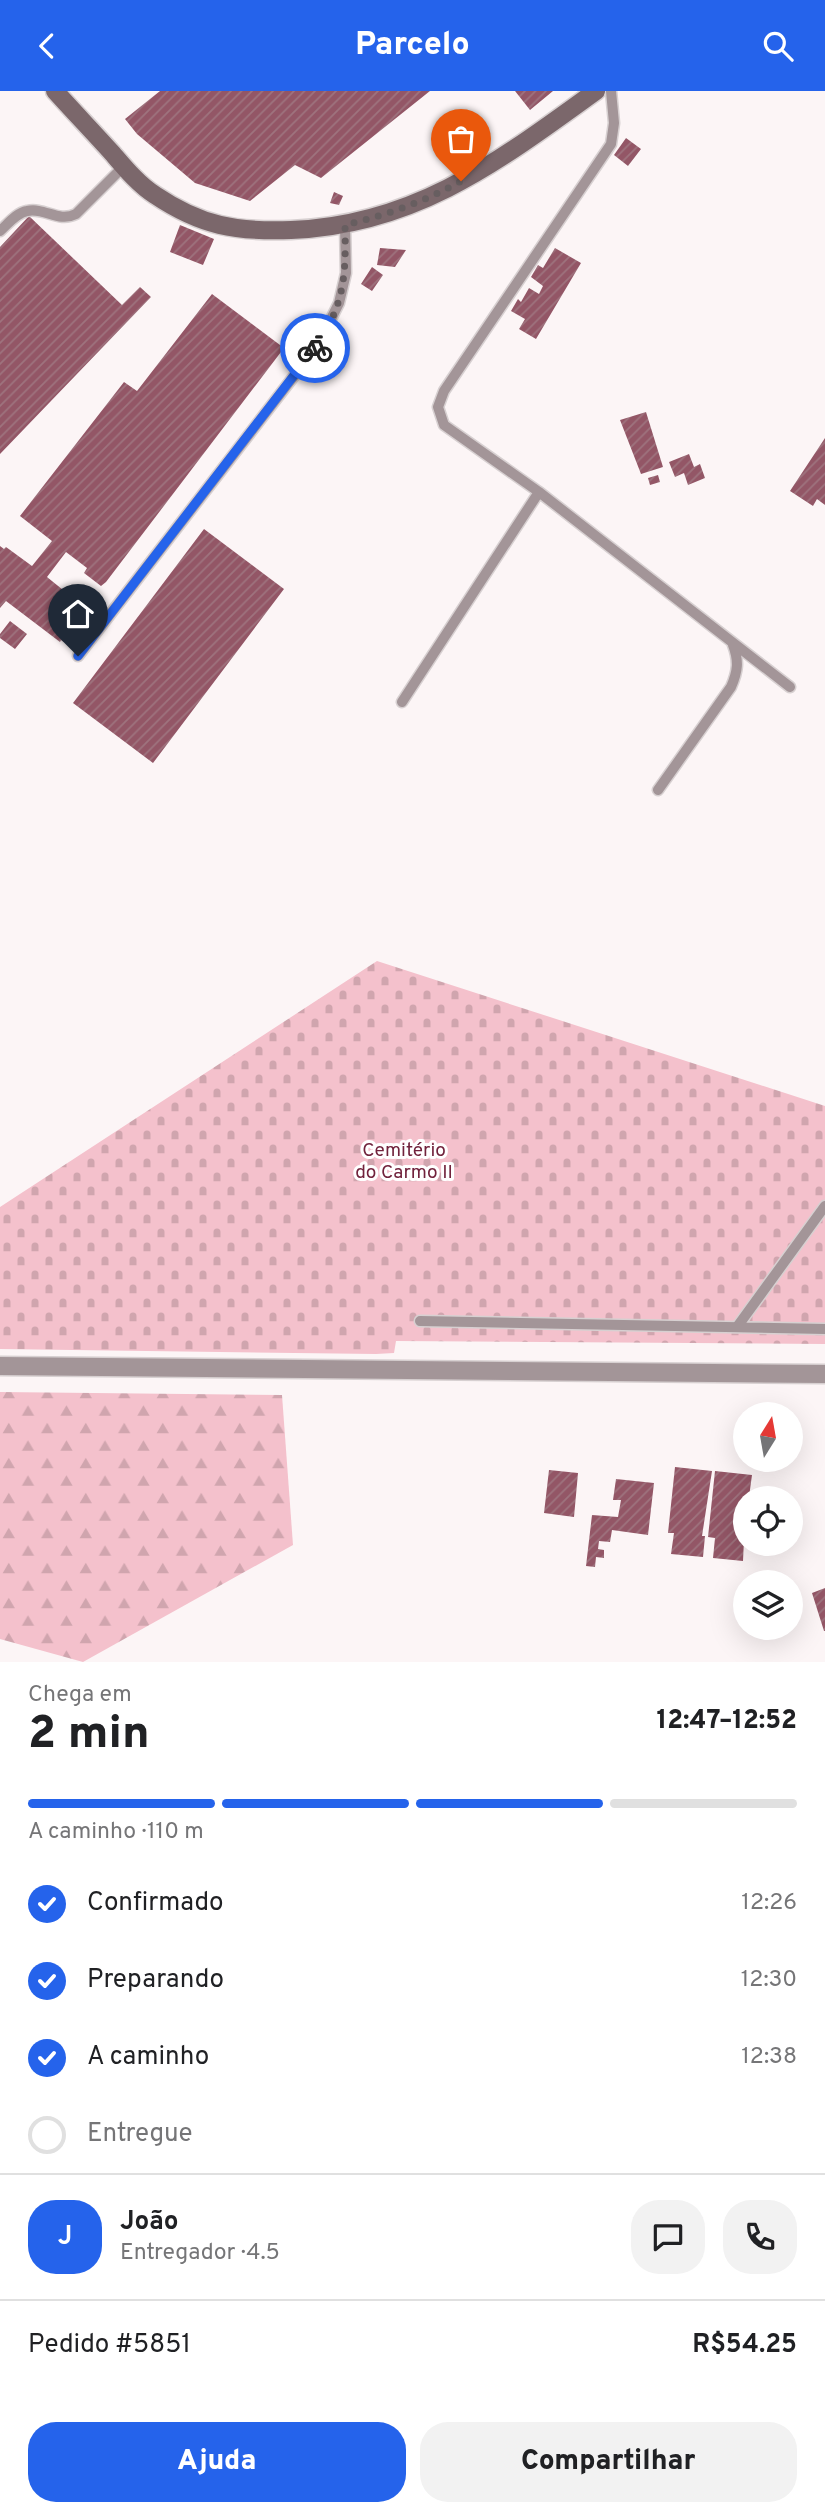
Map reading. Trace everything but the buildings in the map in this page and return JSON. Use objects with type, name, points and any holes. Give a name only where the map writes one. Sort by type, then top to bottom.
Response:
[{"type":"main road","points":[[55,91],[152,194],[189,215],[230,229],[270,230],[345,225],[388,215],[442,192],[499,160],[596,91]]},
{"type":"street","points":[[0,1366],[825,1374]]},
{"type":"lane","points":[[611,91],[614,123],[611,145],[444,391],[439,407],[444,425],[538,492],[790,687],[733,645],[738,658],[737,673],[731,687],[658,790]]},
{"type":"lane","points":[[0,231],[18,215],[27,211],[36,210],[59,218],[76,214],[124,166]]},
{"type":"lane","points":[[78,656],[318,345],[339,303],[346,273],[345,225]]},
{"type":"lane","points":[[402,702],[538,492]]},
{"type":"lane","points":[[737,1327],[825,1206]]},
{"type":"lane","points":[[421,1321],[825,1329]]},
{"type":"green space","name":"Cemitério do Carmo II","points":[[377,961],[825,1106],[825,1344],[396,1341],[394,1353],[376,1354],[0,1349],[0,1207]]},
{"type":"green space","points":[[0,1392],[282,1395],[293,1545],[83,1662],[0,1639]]},
{"type":"way so far","points":[[315,348],[339,303],[346,273],[345,225],[388,215],[461,181]]},
{"type":"route","points":[[78,656],[315,348]]}]
